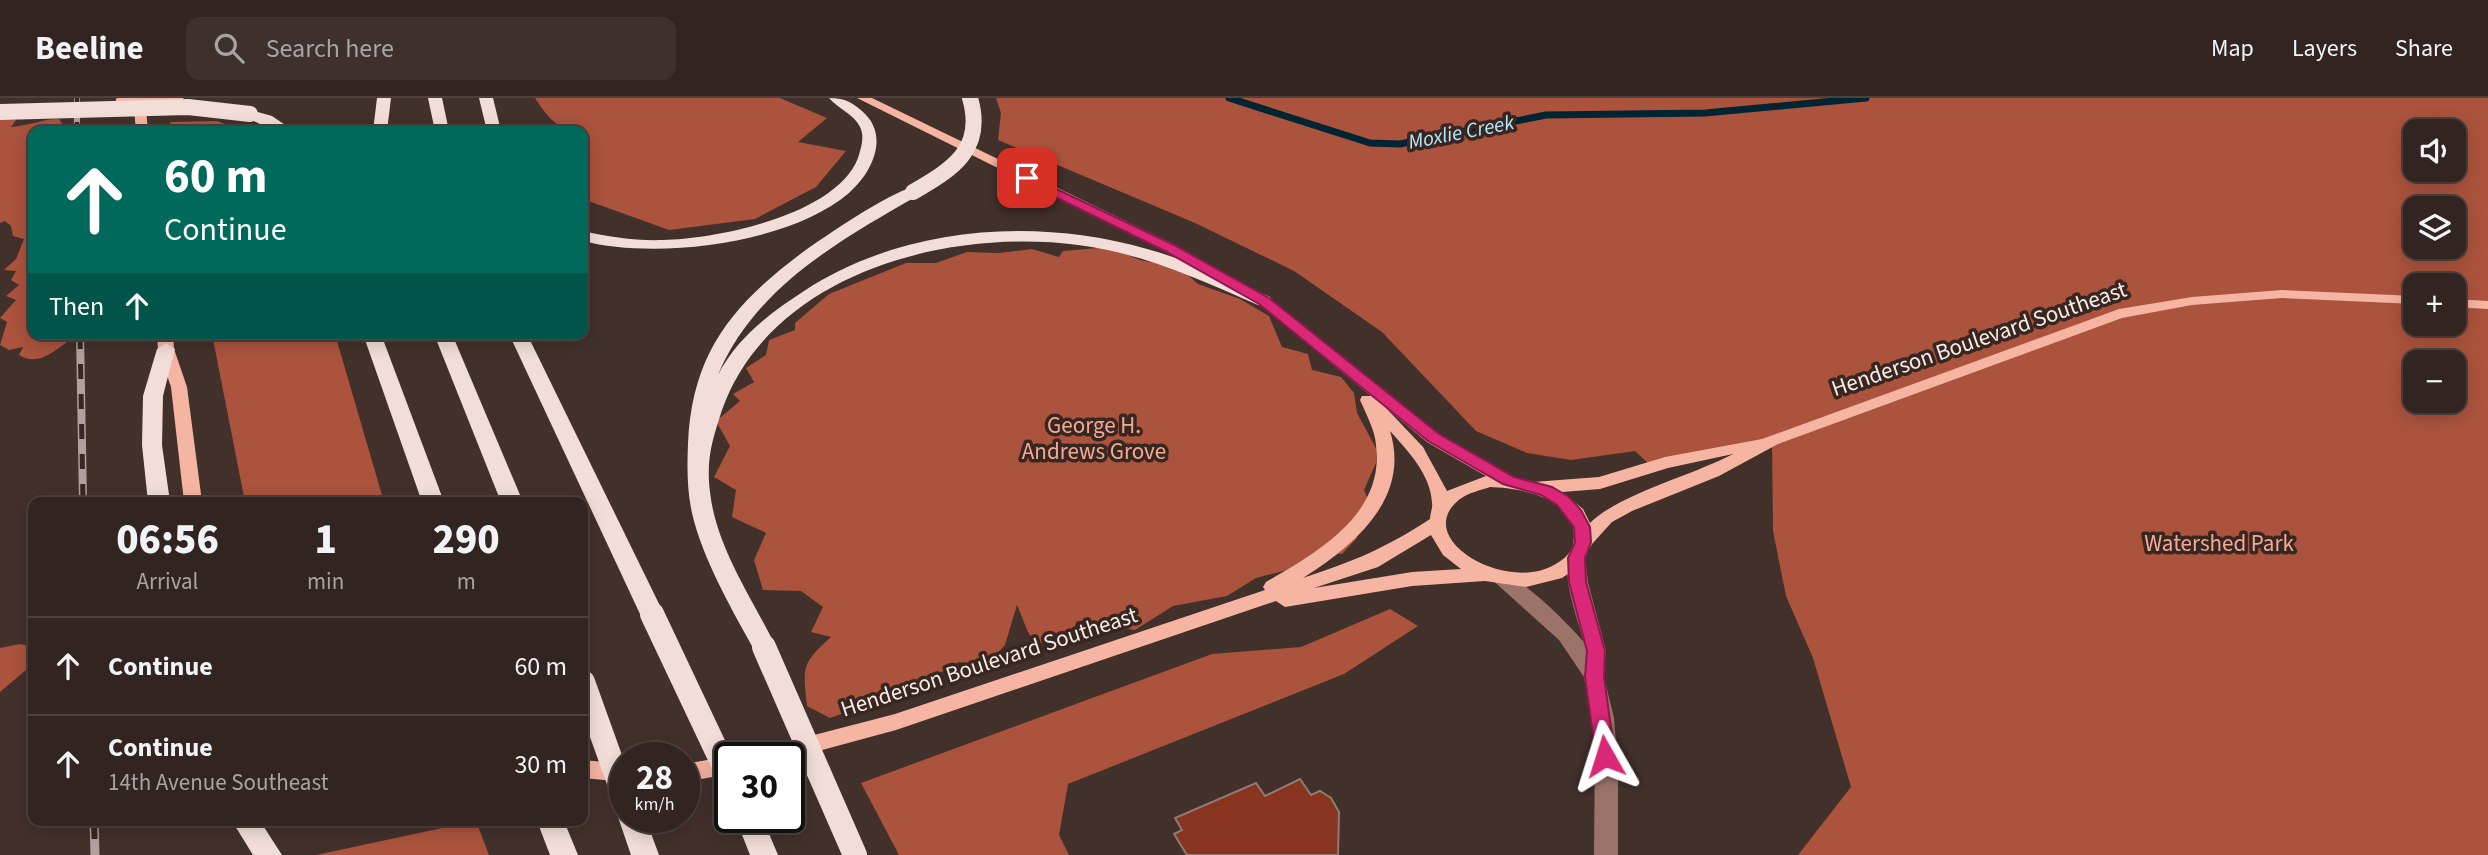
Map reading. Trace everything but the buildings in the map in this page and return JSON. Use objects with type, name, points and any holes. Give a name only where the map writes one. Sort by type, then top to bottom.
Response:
[{"type":"highway","points":[[381,126],[384,98]]},
{"type":"highway","points":[[435,98],[441,126]]},
{"type":"highway","points":[[486,98],[493,126]]},
{"type":"highway","points":[[588,237],[622,243],[673,245],[736,236],[794,218],[835,195],[849,183],[868,159],[870,134],[867,125],[836,98]]},
{"type":"highway","points":[[855,855],[764,646],[704,518],[698,452],[700,403],[716,358],[750,308],[793,268],[822,247],[940,176],[962,155],[976,134],[976,112],[970,98]]},
{"type":"highway","points":[[0,112],[188,107],[250,114],[279,126]]},
{"type":"highway","points":[[698,452],[725,380],[736,360],[763,328],[802,298],[846,273],[920,247],[1012,235],[1091,242],[1182,266],[1264,301]]},
{"type":"highway","points":[[374,340],[431,497]]},
{"type":"highway","points":[[445,340],[510,497]]},
{"type":"highway","points":[[521,340],[714,745]]},
{"type":"highway","points":[[158,497],[152,445],[153,396],[165,342]]},
{"type":"highway","points":[[588,696],[609,754]]},
{"type":"highway","points":[[251,826],[268,855]]},
{"type":"highway","points":[[553,826],[564,855]]},
{"type":"highway","points":[[637,833],[645,855]]},
{"type":"highway","points":[[755,833],[764,855]]},
{"type":"main road","points":[[139,98],[142,126]]},
{"type":"main road","points":[[0,112],[177,98]]},
{"type":"main road","points":[[863,98],[1170,248],[1264,301],[1433,438],[1509,481]]},
{"type":"main road","name":"Henderson Boulevard Southeast","points":[[1528,484],[1557,487],[1600,483],[1665,463],[1772,440],[2119,314],[2192,301],[2281,294],[2403,299]]},
{"type":"main road","points":[[2466,304],[2488,305]]},
{"type":"main road","points":[[165,342],[179,387],[192,497]]},
{"type":"main road","points":[[1339,362],[1368,400],[1397,429],[1432,472],[1440,488],[1439,514],[1439,538],[1450,553],[1466,566],[1492,576],[1529,580],[1549,576],[1565,568],[1580,550],[1582,527],[1569,507],[1546,491],[1528,484],[1488,481],[1468,486],[1452,494],[1439,514]]},
{"type":"main road","points":[[1233,608],[1332,551],[1355,531],[1371,508],[1381,486],[1386,465],[1385,446],[1368,400]]},
{"type":"main road","name":"Henderson Boulevard Southeast","points":[[1580,550],[1606,518],[1723,467],[1772,440]]},
{"type":"main road","name":"Henderson Boulevard Southeast","points":[[805,746],[896,722],[1371,562],[1396,550],[1439,514]]},
{"type":"main road","name":"Henderson Boulevard Southeast","points":[[1233,608],[1412,579],[1492,576]]},
{"type":"main road","points":[[588,769],[609,771]]},
{"type":"street","points":[[1580,550],[1578,582],[1596,651],[1594,677]]},
{"type":"street","points":[[1492,576],[1542,611],[1587,662],[1594,677],[1601,708],[1608,780],[1606,855]]},
{"type":"green space","points":[[535,98],[780,98],[827,118],[798,142],[846,151],[816,187],[755,219],[669,230],[588,201],[588,126],[560,126],[544,112]]},
{"type":"green space","name":"Watershed Park","points":[[996,98],[2488,98],[2488,855],[1798,855],[1851,787],[1813,658],[1786,596],[1773,531],[1772,441],[1651,466],[1635,451],[1571,460],[1527,453],[1476,431],[1382,332],[1294,271],[1195,223],[998,140],[1001,113]]},
{"type":"green space","points":[[0,116],[16,120],[11,127],[59,119],[62,126],[28,126],[28,340],[70,340],[52,353],[39,358],[19,355],[23,347],[9,350],[0,345],[7,322],[0,318],[16,300],[6,296],[19,285],[11,280],[16,271],[4,270],[16,259],[24,239],[13,236],[11,226],[5,221],[0,223]]},
{"type":"green space","points":[[217,121],[230,126],[171,126],[170,122]]},
{"type":"green space","name":"George H. Andrews Grove","points":[[1110,247],[1140,260],[1180,268],[1198,284],[1240,299],[1269,316],[1282,347],[1308,354],[1312,370],[1341,377],[1354,393],[1357,413],[1377,450],[1376,463],[1364,490],[1368,500],[1356,517],[1357,538],[1342,554],[1321,552],[1287,570],[1256,578],[1227,596],[1173,606],[1135,630],[1077,621],[1068,642],[1044,644],[1032,638],[1017,605],[1005,645],[985,667],[959,662],[938,674],[887,690],[880,700],[830,718],[807,706],[806,667],[814,654],[831,637],[811,632],[823,607],[801,591],[763,590],[754,560],[766,533],[732,517],[736,490],[714,477],[730,446],[716,421],[740,401],[733,394],[754,382],[746,368],[766,355],[769,340],[795,330],[795,323],[829,294],[906,263],[936,263],[967,252],[998,253],[1032,249],[1059,257],[1063,251]]},
{"type":"green space","points":[[213,340],[337,340],[383,497],[244,497]]},
{"type":"green space","points":[[1390,609],[1418,626],[1344,674],[1068,784],[1059,835],[1069,855],[899,855],[861,783],[1212,654],[1301,647]]},
{"type":"green space","points":[[20,644],[28,646],[28,668],[0,692],[0,648]]},
{"type":"green space","points":[[452,826],[478,826],[489,855],[316,855]]},
{"type":"waterway","name":"Moxlie Creek","points":[[1229,98],[1370,143],[1400,144],[1546,115],[1705,113],[1866,98]]},
{"type":"railway","points":[[77,98],[77,126]]},
{"type":"railway","points":[[80,340],[83,497]]},
{"type":"railway","points":[[94,826],[95,855]]},
{"type":"route","points":[[1027,178],[1170,248],[1264,301],[1433,438],[1509,481],[1546,491],[1563,501],[1575,513],[1582,527],[1583,542],[1577,558],[1578,582],[1596,651],[1594,677],[1601,708],[1605,756]]}]
